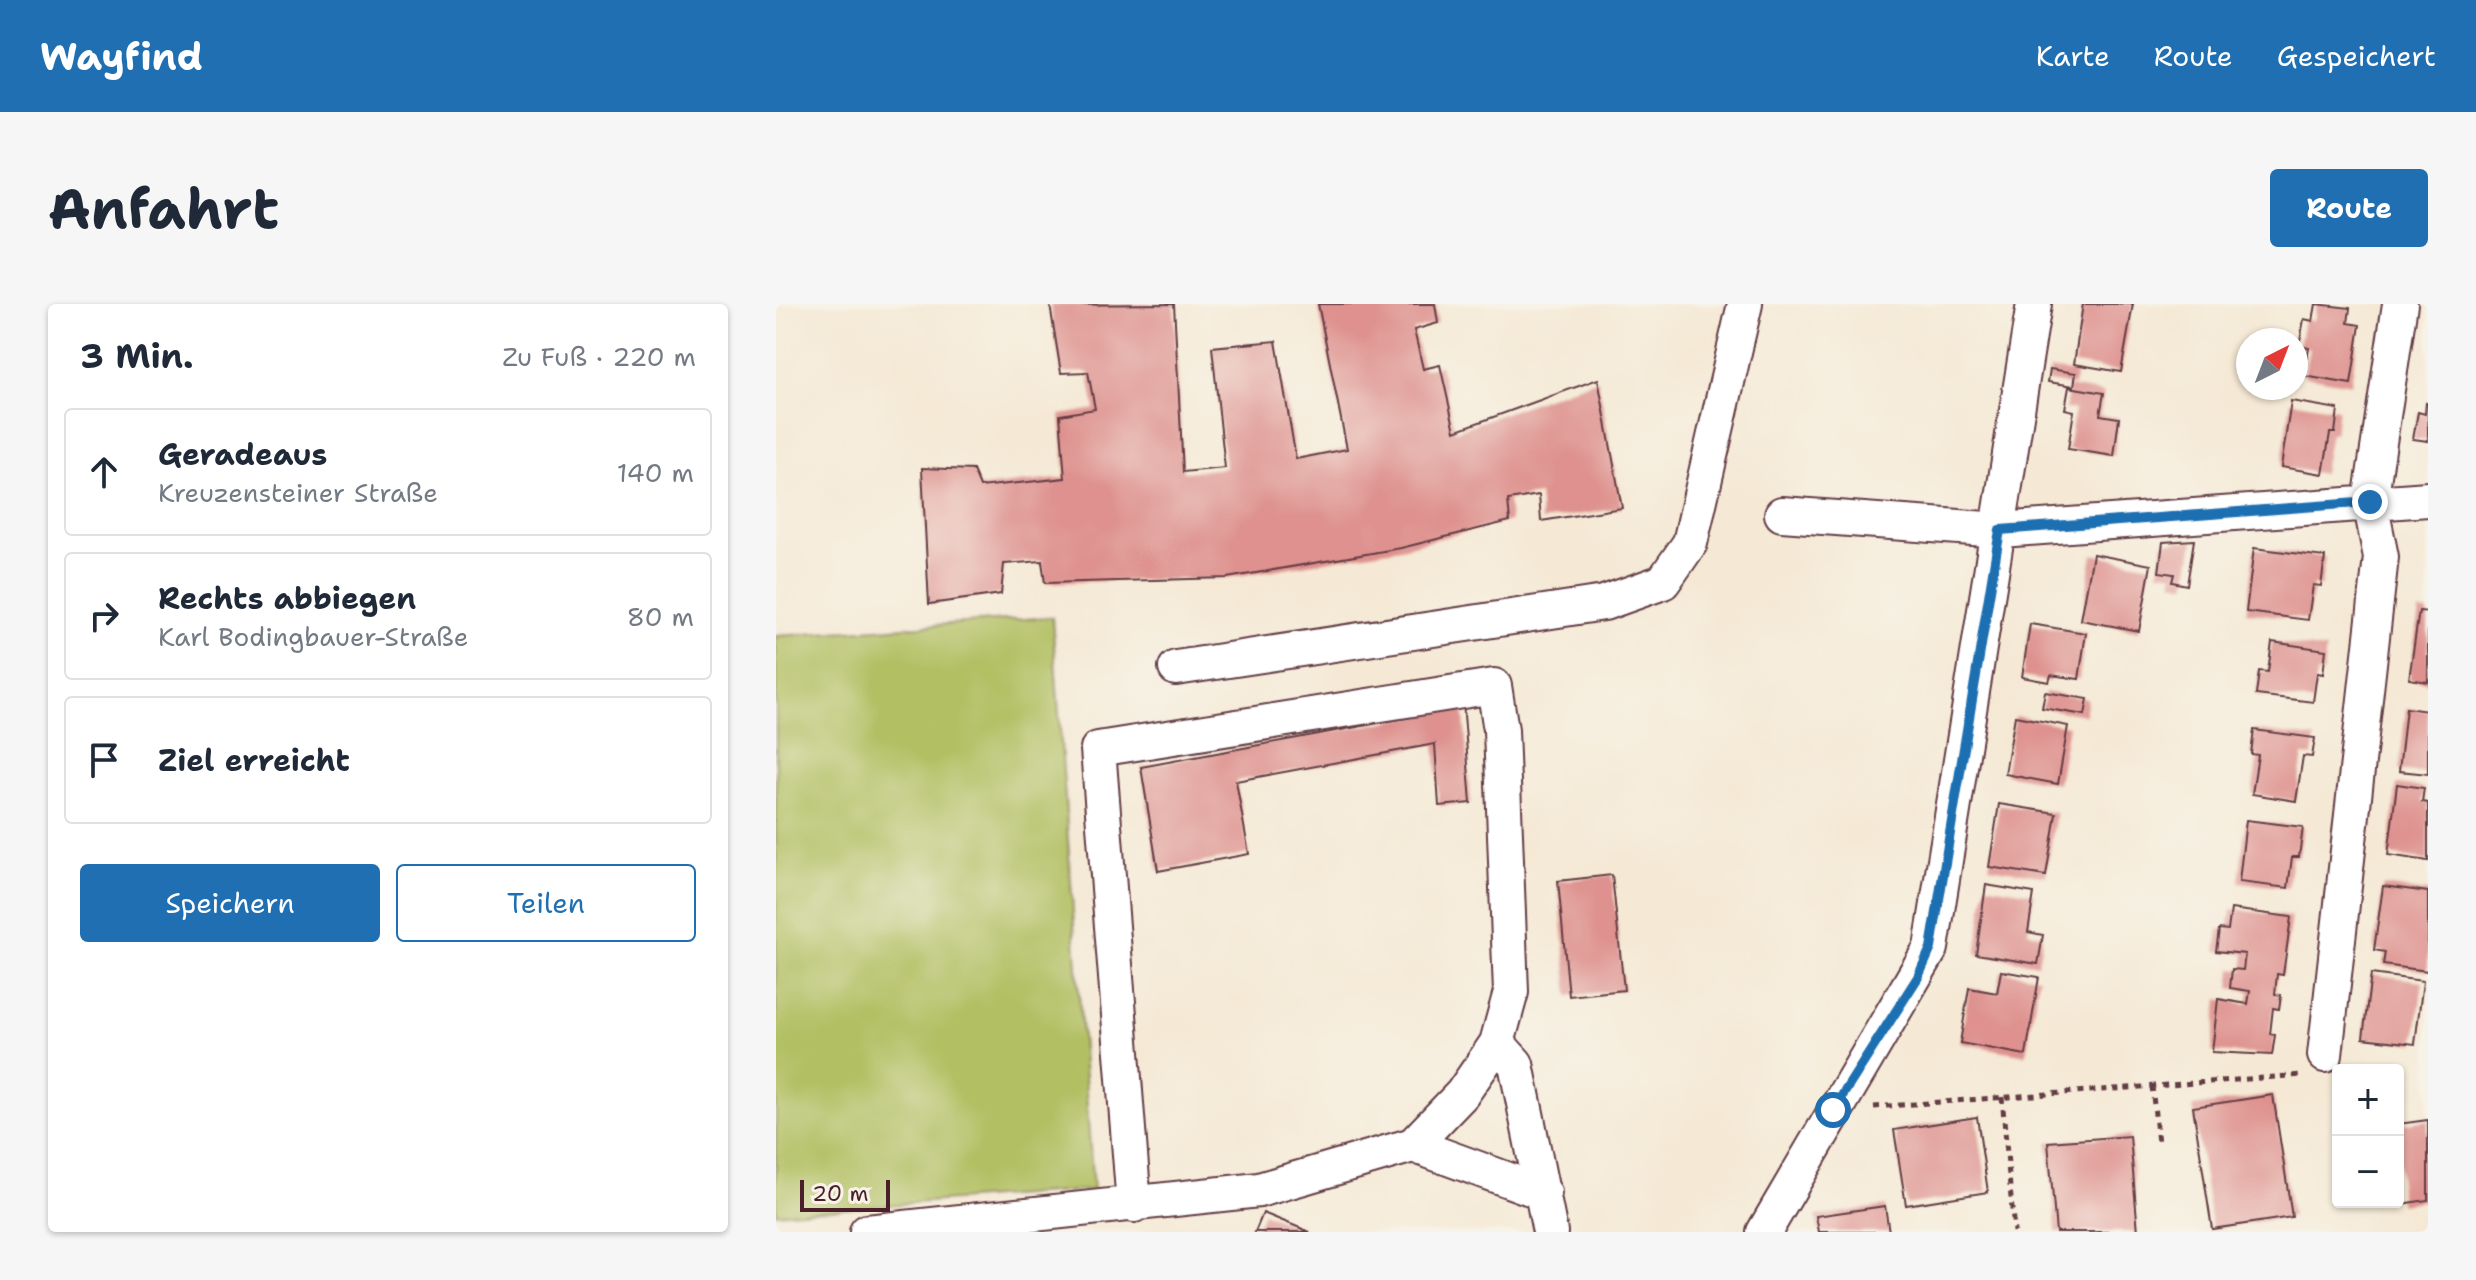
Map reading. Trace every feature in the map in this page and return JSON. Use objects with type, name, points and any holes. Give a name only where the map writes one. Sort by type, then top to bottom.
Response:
[{"type":"street","points":[[1176,668],[1604,603],[1663,582],[1690,543],[1745,304]]},
{"type":"street","points":[[1764,1232],[1833,1110],[1918,977],[1931,948],[2034,304]]},
{"type":"street","points":[[2314,1065],[2381,557],[2370,502],[2400,304]]},
{"type":"street","points":[[1782,514],[2000,530],[2428,499]]},
{"type":"street","points":[[867,1232],[1134,1205],[1259,1190],[1413,1145],[1462,1094],[1497,1043],[1511,992],[1501,730],[1494,686],[1098,749],[1134,1205]]},
{"type":"street","points":[[1497,1043],[1516,1064],[1550,1232]]},
{"type":"street","points":[[1413,1145],[1544,1193]]},
{"type":"path","points":[[1833,1110],[2152,1086],[2314,1065]]},
{"type":"path","points":[[2152,1086],[2158,1143]]},
{"type":"path","points":[[2002,1097],[2014,1232]]},
{"type":"green space","points":[[1052,617],[1093,1190],[776,1213],[776,636]]},
{"type":"building","points":[[1174,304],[1183,472],[1225,468],[1212,347],[1276,341],[1296,459],[1347,449],[1318,304],[1435,304],[1438,323],[1414,330],[1423,369],[1440,365],[1455,431],[1598,379],[1622,508],[1541,521],[1539,495],[1508,500],[1510,521],[1401,548],[1227,578],[1045,583],[1042,561],[1004,564],[1001,594],[929,604],[922,468],[973,470],[980,487],[1065,478],[1060,415],[1095,409],[1088,372],[1061,373],[1050,305]]},
{"type":"building","points":[[2083,304],[2133,304],[2121,372],[2074,364]]},
{"type":"building","points":[[2316,304],[2350,308],[2348,323],[2360,325],[2351,384],[2308,377],[2308,328],[2302,328],[2304,319],[2313,321]]},
{"type":"building","points":[[2050,369],[2076,373],[2074,386],[2048,382]]},
{"type":"building","points":[[2069,387],[2104,393],[2100,415],[2119,418],[2114,456],[2068,449],[2074,411],[2065,409]]},
{"type":"building","points":[[2291,401],[2338,409],[2335,433],[2330,433],[2323,474],[2281,467]]},
{"type":"building","points":[[2426,403],[2428,441],[2413,439],[2418,412],[2425,414]]},
{"type":"building","points":[[2194,540],[2187,585],[2172,582],[2174,574],[2159,572],[2163,542]]},
{"type":"building","points":[[2254,548],[2325,557],[2321,586],[2313,585],[2308,620],[2246,612]]},
{"type":"building","points":[[2093,554],[2151,565],[2139,631],[2081,620]]},
{"type":"building","points":[[2419,611],[2428,612],[2428,682],[2409,679]]},
{"type":"building","points":[[2030,624],[2086,633],[2079,679],[2051,675],[2049,682],[2022,677]]},
{"type":"building","points":[[2272,642],[2326,650],[2323,674],[2317,673],[2313,702],[2256,695],[2259,671],[2268,672]]},
{"type":"building","points":[[2045,692],[2088,699],[2085,715],[2042,708]]},
{"type":"building","points":[[1463,702],[1471,803],[1439,806],[1435,744],[1236,781],[1249,854],[1158,871],[1141,767],[1449,710]]},
{"type":"building","points":[[2406,708],[2428,711],[2428,774],[2399,771]]},
{"type":"building","points":[[2015,716],[2068,726],[2058,784],[2005,774]]},
{"type":"building","points":[[2254,730],[2315,738],[2312,757],[2303,756],[2296,801],[2252,794],[2258,755],[2251,754]]},
{"type":"building","points":[[2397,784],[2424,788],[2422,802],[2428,803],[2428,861],[2388,855]]},
{"type":"building","points":[[1999,804],[2056,813],[2046,876],[1989,867]]},
{"type":"building","points":[[2246,820],[2303,827],[2299,857],[2292,857],[2288,888],[2239,882]]},
{"type":"building","points":[[1612,875],[1624,990],[1569,996],[1558,881]]},
{"type":"building","points":[[1986,885],[2034,893],[2028,932],[2043,935],[2038,964],[1976,954]]},
{"type":"building","points":[[2383,886],[2428,892],[2428,971],[2383,965],[2385,952],[2374,950]]},
{"type":"building","points":[[2231,909],[2291,917],[2283,975],[2277,974],[2275,994],[2281,995],[2279,1009],[2273,1008],[2270,1034],[2275,1035],[2272,1055],[2212,1052],[2218,999],[2248,1004],[2250,991],[2230,988],[2232,969],[2243,970],[2245,954],[2216,951],[2219,929],[2228,930]]},
{"type":"building","points":[[2001,971],[2039,977],[2026,1055],[1960,1043],[1969,988],[1997,993]]},
{"type":"building","points":[[2371,974],[2423,981],[2415,1044],[2363,1038]]},
{"type":"building","points":[[2273,1095],[2292,1217],[2212,1229],[2193,1107]]},
{"type":"building","points":[[1977,1117],[1988,1192],[1906,1205],[1894,1130]]},
{"type":"building","points":[[2428,1120],[2428,1200],[2404,1203],[2404,1123]]},
{"type":"building","points":[[2130,1136],[2138,1232],[2056,1232],[2048,1142]]},
{"type":"building","points":[[1885,1206],[1889,1232],[1819,1232],[1816,1216]]},
{"type":"building","points":[[1263,1213],[1310,1232],[1255,1232]]},
{"type":"route","points":[[1833,1110],[1918,977],[1931,948],[2000,530],[2370,502]]}]
